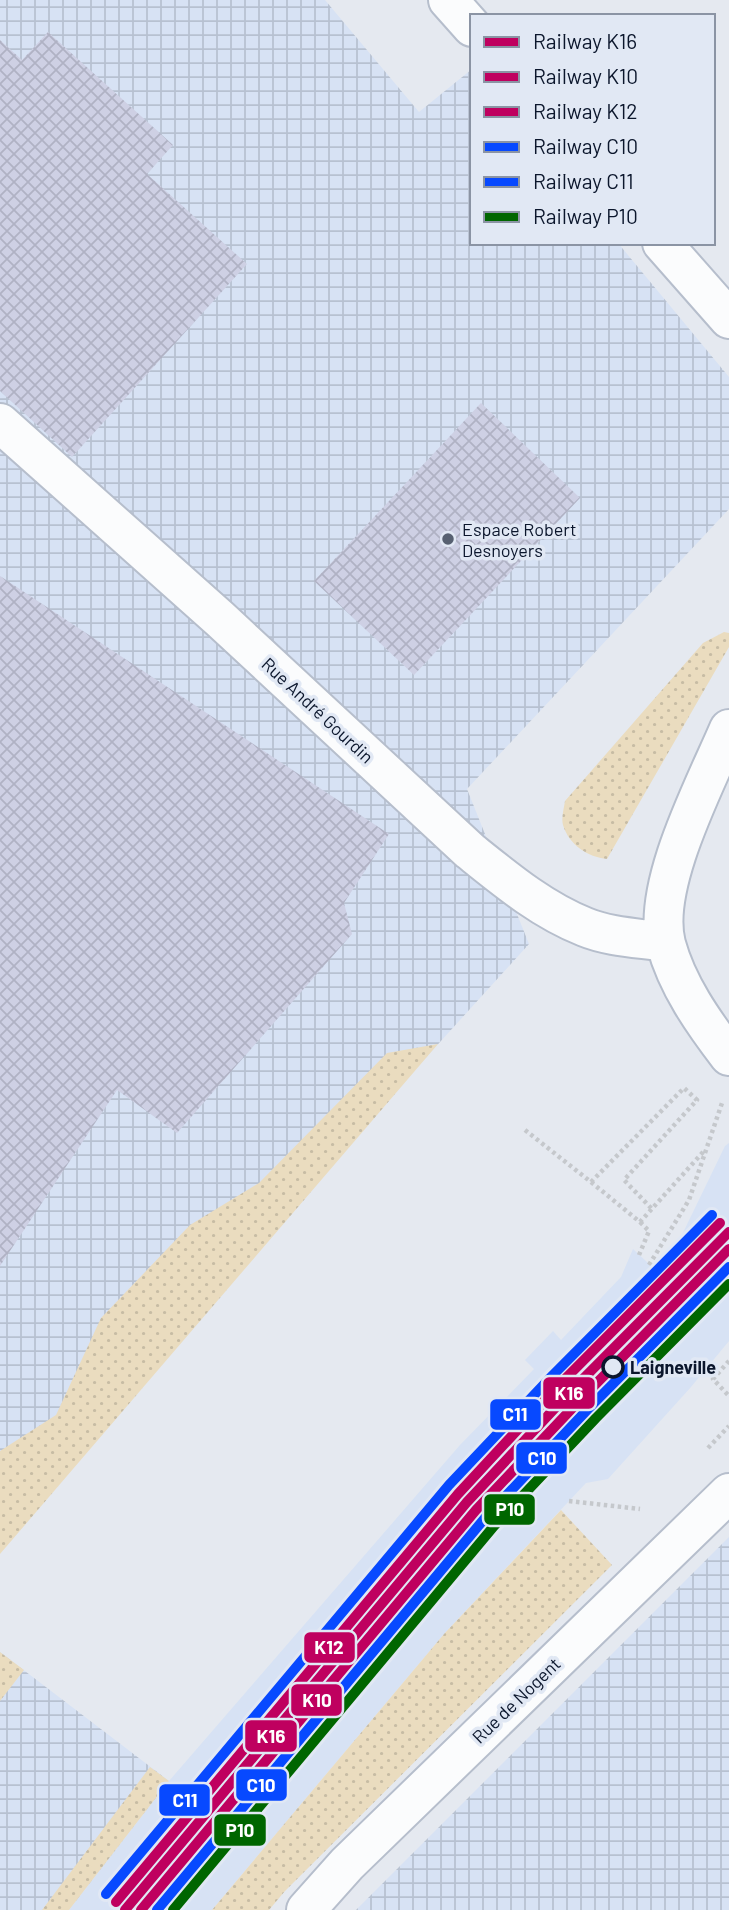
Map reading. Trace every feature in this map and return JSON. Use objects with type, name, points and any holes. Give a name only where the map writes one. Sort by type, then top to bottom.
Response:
[{"type":"street","points":[[448,0],[470,25]]},
{"type":"street","points":[[664,245],[729,319]]},
{"type":"street","name":"Rue André Gourdin","points":[[0,422],[220,619],[470,851],[527,896],[586,928],[666,942]]},
{"type":"street","points":[[729,729],[685,832],[669,880],[664,913],[666,942],[692,1003],[729,1056]]},
{"type":"street","name":"Rue de Nogent","points":[[306,1910],[347,1864],[729,1493]]},
{"type":"path","points":[[591,1182],[684,1088],[697,1100],[624,1180],[652,1209]]},
{"type":"path","points":[[649,1265],[689,1200],[725,1096]]},
{"type":"path","points":[[526,1130],[649,1231],[639,1255]]},
{"type":"path","points":[[640,1222],[707,1148]]},
{"type":"path","points":[[729,1361],[713,1379],[729,1396]]},
{"type":"path","points":[[703,1454],[729,1426]]},
{"type":"path","points":[[569,1501],[651,1511]]},
{"type":"shaded area","points":[[0,0],[325,0],[419,112],[470,71],[470,245],[620,245],[729,377],[729,509],[467,789],[529,944],[263,1237],[0,1552]]},
{"type":"shaded area","points":[[724,632],[729,633],[729,647],[607,859],[580,849],[563,825],[565,801],[703,643]]},
{"type":"shaded area","points":[[438,1044],[0,1554],[0,1451],[56,1415],[101,1318],[190,1225],[259,1183],[387,1053]]},
{"type":"shaded area","points":[[729,1143],[729,1341],[691,1387],[608,1479],[586,1483],[444,1634],[212,1910],[69,1910],[169,1781],[460,1445],[534,1369],[525,1360],[553,1331],[561,1340],[621,1277],[633,1249],[662,1276],[725,1146]]},
{"type":"shaded area","points":[[561,1510],[612,1565],[269,1910],[212,1910],[444,1634]]},
{"type":"shaded area","points":[[729,1537],[729,1910],[356,1910]]},
{"type":"shaded area","points":[[0,1652],[169,1781],[69,1910],[0,1910]]},
{"type":"shaded area","points":[[0,1652],[24,1670],[0,1701]]},
{"type":"shaded area","points":[[150,1767],[169,1781],[69,1910],[42,1910]]},
{"type":"building","points":[[48,32],[173,145],[147,174],[247,264],[72,457],[0,391],[0,40],[22,60]]},
{"type":"building","name":"Espace Robert Desnoyers","points":[[481,403],[580,498],[414,675],[314,581]]},
{"type":"building","points":[[0,576],[389,834],[344,903],[352,934],[177,1133],[117,1090],[0,1266]]},
{"type":"rail line","name":"C11","points":[[106,1894],[449,1485],[553,1375],[712,1215]]},
{"type":"rail line","name":"K12","points":[[116,1902],[458,1494],[561,1383],[720,1223]]},
{"type":"rail line","name":"K16","points":[[125,1910],[467,1502],[570,1392],[729,1232]]},
{"type":"rail line","name":"K10","points":[[141,1910],[476,1510],[729,1249]]},
{"type":"rail line","name":"C10","points":[[157,1910],[485,1518],[588,1409],[729,1267]]},
{"type":"rail line","name":"P10","points":[[173,1910],[494,1526],[729,1284]]},
{"type":"place","name":"Espace Robert Desnoyers","points":[[448,539]]},
{"type":"place","name":"Laigneville","points":[[613,1367]]}]
